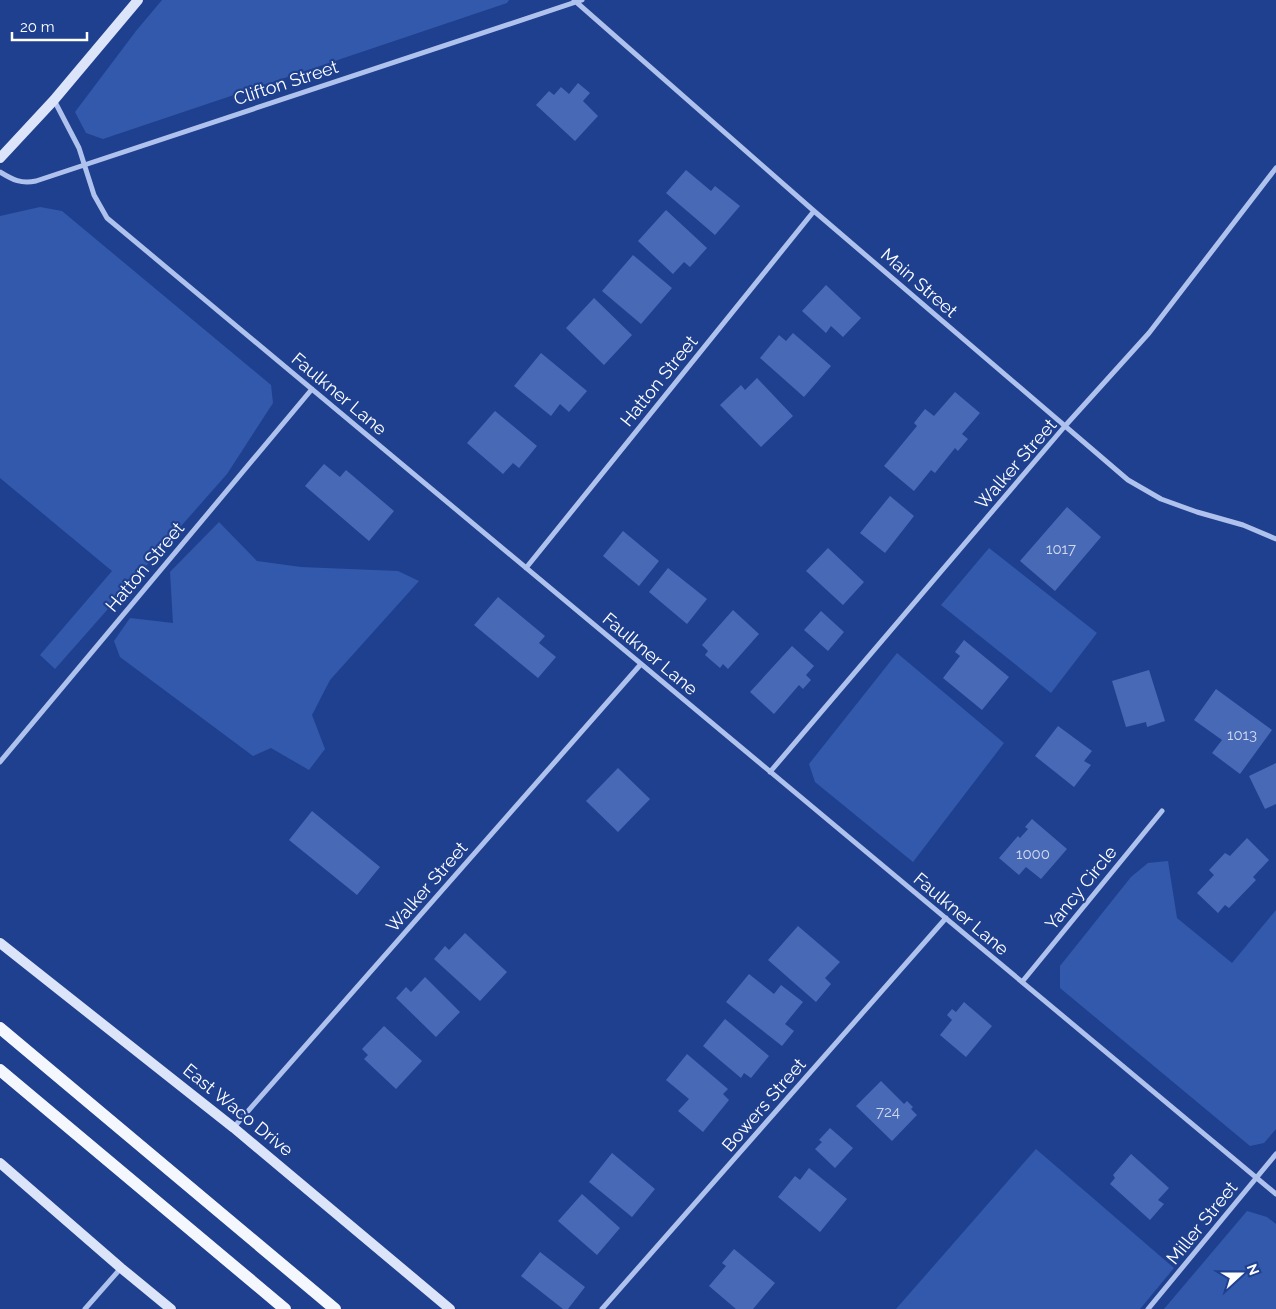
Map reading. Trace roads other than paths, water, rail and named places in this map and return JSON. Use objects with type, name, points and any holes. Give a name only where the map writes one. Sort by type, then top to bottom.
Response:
[{"type":"main road","points":[[0,158],[54,100],[138,0]]},
{"type":"main road","name":"East Waco Drive","points":[[0,943],[234,1128],[450,1309]]},
{"type":"main road","points":[[0,1028],[335,1309]]},
{"type":"main road","points":[[0,1070],[281,1306]]},
{"type":"main road","points":[[0,1163],[171,1309]]},
{"type":"street","name":"Clifton Street","points":[[0,172],[14,181],[25,183],[577,1]]},
{"type":"street","name":"Main Street","points":[[577,1],[814,212],[1128,480],[1161,499],[1197,512],[1243,525],[1276,539]]},
{"type":"street","name":"Faulkner Lane","points":[[54,100],[79,148],[94,195],[107,218],[1276,1194]]},
{"type":"street","name":"Walker Street","points":[[770,772],[1065,426],[1149,333],[1276,168]]},
{"type":"street","name":"Hatton Street","points":[[526,568],[814,212]]},
{"type":"street","name":"Hatton Street","points":[[0,762],[312,389]]},
{"type":"street","name":"Walker Street","points":[[234,1128],[641,664]]},
{"type":"street","name":"Yancy Circle","points":[[1022,982],[1162,811]]},
{"type":"street","name":"Bowers Street","points":[[602,1309],[946,918]]},
{"type":"street","name":"Miller Street","points":[[1148,1309],[1276,1154]]},
{"type":"street","points":[[85,1309],[121,1268]]}]
